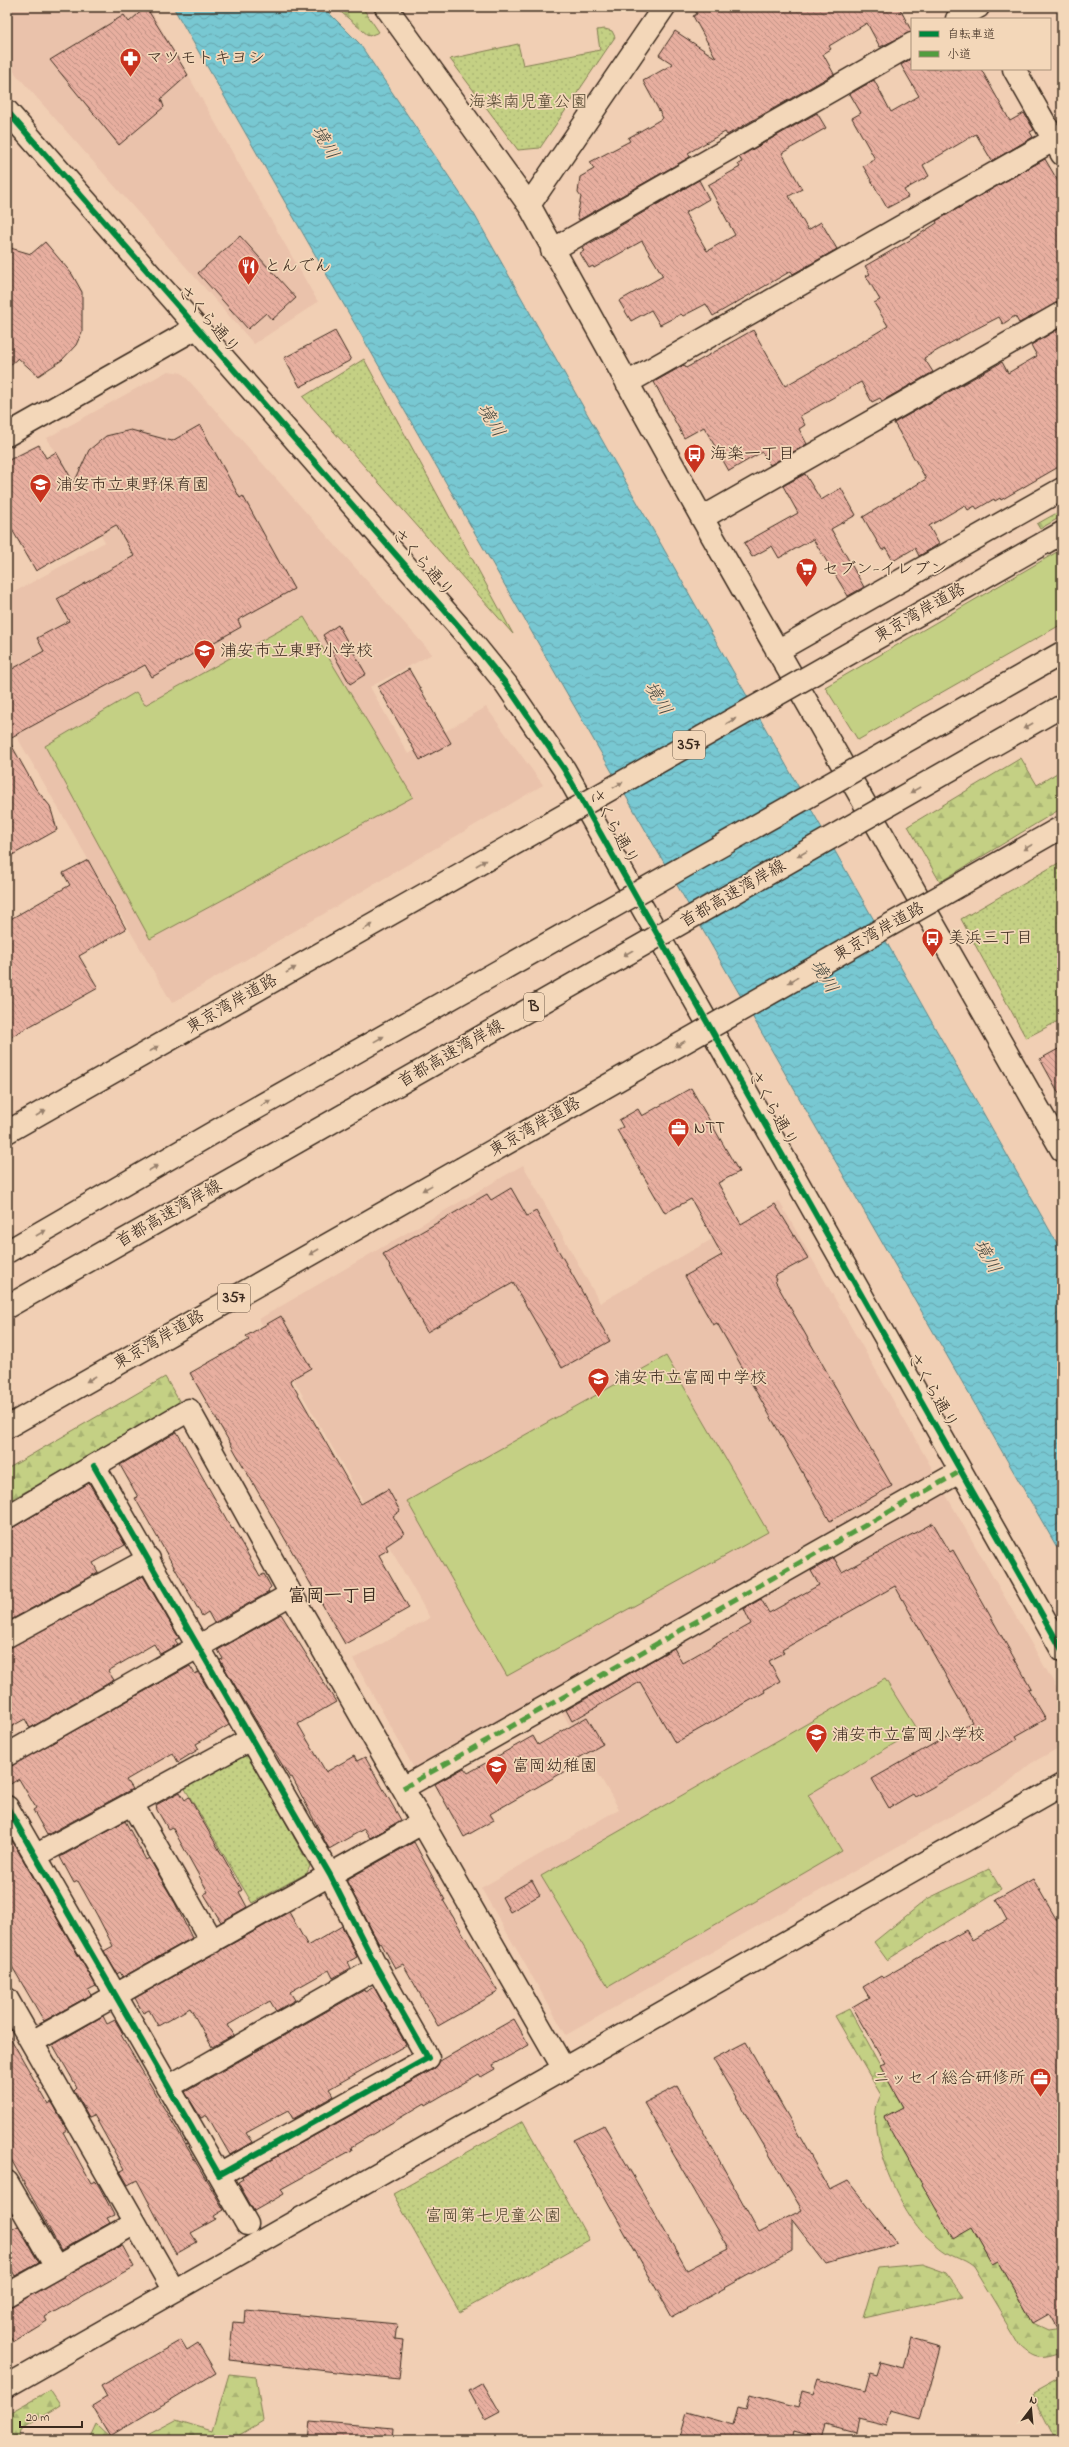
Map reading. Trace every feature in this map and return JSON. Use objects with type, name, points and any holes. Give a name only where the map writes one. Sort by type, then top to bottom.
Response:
[{"type":"main road","points":[[386,7],[529,205],[552,250],[777,651],[1062,1150]]},
{"type":"main road","points":[[529,205],[664,7]]},
{"type":"main road","points":[[959,18],[978,7],[984,18]]},
{"type":"main road","points":[[552,250],[911,45]]},
{"type":"main road","points":[[627,383],[1059,143],[1015,70]]},
{"type":"main road","name":"さくら通り","points":[[7,111],[468,637],[539,730],[564,769],[1062,1650]]},
{"type":"main road","points":[[702,518],[1062,313]]},
{"type":"main road","points":[[7,435],[196,328]]},
{"type":"main road","points":[[777,651],[1062,489]]},
{"type":"main road","name":"東京湾岸道路","points":[[7,1132],[1053,538]]},
{"type":"main road","points":[[7,1252],[230,1123],[1062,653]]},
{"type":"main road","name":"首都高速湾岸線","points":[[7,1307],[1062,706]]},
{"type":"main road","name":"東京湾岸道路","points":[[7,1427],[1062,827]]},
{"type":"main road","points":[[7,1517],[189,1410],[291,1594],[564,2069]]},
{"type":"main road","points":[[94,1466],[149,1559],[197,1647],[330,1875],[377,1968],[428,2058],[219,2175]]},
{"type":"main road","points":[[403,1788],[961,1470]]},
{"type":"main road","points":[[7,1636],[149,1559]]},
{"type":"main road","points":[[7,1756],[291,1594]]},
{"type":"main road","points":[[35,1856],[251,1739]]},
{"type":"main road","points":[[7,2386],[1062,1785]]},
{"type":"main road","points":[[132,1804],[212,1942]]},
{"type":"main road","points":[[7,1807],[247,2224]]},
{"type":"main road","points":[[32,2042],[422,1823]]},
{"type":"main road","points":[[168,2087],[377,1968]]},
{"type":"main road","points":[[7,1999],[174,2291]]},
{"type":"main road","points":[[7,2182],[56,2268]]},
{"type":"main road","points":[[7,2295],[135,2223]]},
{"type":"shaded area","points":[[7,7],[149,7],[318,302],[254,344],[7,64]]},
{"type":"shaded area","name":"浦安市立東野小学校","points":[[168,371],[182,373],[432,654],[370,687],[408,754],[486,707],[543,785],[172,1003],[7,720],[7,596],[105,542],[47,438]]},
{"type":"shaded area","name":"浦安市立富岡中学校","points":[[523,1165],[600,1303],[779,1201],[937,1477],[416,1772],[353,1659],[430,1618],[259,1319]]},
{"type":"shaded area","name":"浦安市立富岡小学校","points":[[942,1488],[1062,1697],[1062,1746],[1030,1764],[1004,1786],[566,2035],[481,1888],[619,1809],[559,1707]]},
{"type":"green space","points":[[335,7],[362,7],[379,32],[369,36]]},
{"type":"green space","name":"海楽南児童公園","points":[[605,29],[612,31],[615,37],[540,148],[518,150],[450,59],[518,44],[523,65],[600,50],[597,30]]},
{"type":"green space","points":[[364,359],[513,634],[303,397]]},
{"type":"green space","points":[[1062,510],[1062,516],[1040,529],[1037,524]]},
{"type":"green space","points":[[1062,549],[1062,624],[858,740],[825,687]]},
{"type":"green space","points":[[304,617],[413,797],[150,939],[45,746],[136,692],[145,705]]},
{"type":"green space","points":[[1021,758],[1037,785],[1062,770],[1062,808],[940,882],[908,826]]},
{"type":"green space","points":[[1062,861],[1062,1019],[1026,1038],[961,919]]},
{"type":"green space","points":[[666,1356],[768,1532],[507,1676],[407,1501]]},
{"type":"green space","points":[[165,1377],[181,1404],[7,1502],[7,1469]]},
{"type":"green space","points":[[885,1679],[917,1730],[808,1795],[842,1851],[608,1987],[541,1876]]},
{"type":"green space","points":[[239,1755],[249,1757],[310,1866],[307,1873],[252,1903],[184,1787]]},
{"type":"green space","points":[[989,1869],[1001,1889],[887,1960],[874,1942],[927,1899]]},
{"type":"green space","points":[[849,2009],[903,2107],[885,2117],[972,2228],[993,2265],[999,2262],[1033,2323],[1048,2330],[1062,2328],[1062,2352],[1049,2356],[1040,2356],[1030,2353],[1020,2345],[973,2267],[952,2256],[934,2243],[915,2223],[905,2207],[886,2168],[880,2148],[876,2128],[876,2110],[881,2095],[835,2016]]},
{"type":"green space","name":"富岡第七児童公園","points":[[523,2121],[589,2240],[460,2312],[393,2194]]},
{"type":"green space","points":[[922,2264],[947,2273],[964,2296],[863,2318],[878,2268]]},
{"type":"green space","points":[[229,2374],[256,2377],[263,2421],[231,2440],[138,2440],[176,2420],[212,2431]]},
{"type":"green space","points":[[1062,2378],[1062,2440],[1056,2440],[1033,2394]]},
{"type":"green space","points":[[50,2390],[60,2405],[21,2430],[19,2440],[7,2440],[7,2414]]},
{"type":"green space","points":[[96,2424],[113,2440],[93,2440],[90,2437]]},
{"type":"water","name":"境川","points":[[173,7],[323,7],[359,43],[474,214],[1062,1252],[1062,1556]]},
{"type":"building","points":[[146,7],[188,75],[161,99],[164,107],[119,145],[50,60],[124,15],[129,22]]},
{"type":"building","points":[[693,7],[899,7],[911,32],[880,47],[867,23],[829,46],[831,49],[823,54],[834,74],[727,135],[725,132],[688,153],[690,157],[579,220],[577,216],[581,197],[578,193],[580,177],[594,169],[590,162],[630,141],[628,138],[663,118],[643,81],[673,64],[659,55],[675,31],[716,58],[693,16],[697,14]]},
{"type":"building","points":[[911,59],[911,70],[982,70],[1010,121],[1024,113],[1034,130],[1030,132],[1033,137],[992,161],[976,134],[923,165],[929,176],[904,190],[908,197],[887,208],[863,166],[875,159],[852,118],[861,113],[850,94],[874,80],[891,112],[919,96],[901,65]]},
{"type":"building","points":[[817,113],[826,128],[782,153],[802,189],[789,196],[808,230],[821,222],[837,249],[793,274],[791,271],[713,316],[706,304],[683,316],[681,314],[660,325],[651,310],[631,321],[619,301],[663,276],[642,241],[594,268],[593,266],[589,268],[580,253],[584,251],[582,248],[699,180],[709,199],[685,213],[707,251],[735,235],[708,185],[740,167],[738,164],[742,162],[739,157]]},
{"type":"building","points":[[1045,159],[1062,188],[1062,301],[1019,323],[1015,316],[1003,324],[999,317],[970,332],[924,358],[933,372],[882,401],[880,398],[872,402],[861,382],[800,416],[805,425],[799,429],[807,444],[770,465],[762,452],[729,471],[704,427],[684,438],[654,382],[684,365],[686,368],[753,330],[785,386],[888,326],[874,303],[880,300],[866,276],[870,274],[865,266],[912,239],[937,223],[936,221]]},
{"type":"building","points":[[240,236],[296,298],[272,320],[266,313],[248,329],[198,273]]},
{"type":"building","points":[[45,242],[72,274],[82,292],[82,332],[76,345],[62,360],[38,376],[18,358],[7,368],[7,247],[31,254]]},
{"type":"building","points":[[1062,327],[1062,465],[1001,500],[1000,498],[995,501],[994,499],[977,509],[975,506],[968,510],[965,505],[929,526],[939,544],[919,556],[915,548],[893,561],[886,548],[882,550],[863,517],[926,479],[894,423],[1002,362],[1008,373],[1037,356],[1031,345]]},
{"type":"building","points":[[335,331],[351,360],[300,387],[284,358]]},
{"type":"building","points":[[200,425],[240,498],[243,496],[294,589],[238,620],[241,627],[152,677],[145,665],[8,739],[36,789],[50,806],[57,830],[7,858],[7,672],[44,651],[37,638],[69,621],[57,599],[134,556],[116,525],[36,571],[7,521],[7,461],[39,445],[46,458],[56,452],[74,483],[89,450],[106,436],[131,430],[172,441]]},
{"type":"building","points":[[805,474],[821,500],[841,488],[856,515],[831,529],[864,587],[848,596],[813,539],[779,558],[772,546],[752,557],[744,543],[798,513],[783,486]]},
{"type":"building","points":[[338,625],[366,674],[350,684],[323,635]]},
{"type":"building","points":[[409,669],[451,743],[420,760],[378,687]]},
{"type":"building","points":[[88,860],[126,929],[79,956],[98,988],[7,1039],[7,921],[70,885],[63,873]]},
{"type":"building","points":[[1062,1047],[1062,1099],[1040,1059]]},
{"type":"building","points":[[691,1088],[739,1172],[718,1183],[741,1224],[775,1204],[808,1258],[775,1276],[777,1280],[775,1281],[892,1486],[830,1521],[717,1323],[713,1325],[685,1276],[722,1255],[691,1199],[665,1213],[617,1130],[623,1127],[619,1120],[638,1109],[642,1116]]},
{"type":"building","points":[[511,1188],[527,1216],[536,1211],[610,1341],[562,1368],[513,1283],[427,1332],[383,1254],[487,1194],[491,1200]]},
{"type":"building","points":[[281,1316],[311,1368],[290,1380],[361,1504],[388,1489],[400,1511],[393,1516],[404,1534],[386,1546],[388,1550],[379,1555],[409,1608],[345,1644],[190,1373],[249,1340],[246,1336]]},
{"type":"building","points":[[177,1432],[260,1576],[264,1574],[271,1587],[268,1590],[269,1592],[214,1623],[208,1612],[202,1616],[135,1498],[138,1497],[120,1465]]},
{"type":"building","points":[[89,1483],[125,1545],[93,1563],[98,1572],[7,1622],[7,1531]]},
{"type":"building","points":[[933,1523],[950,1552],[953,1550],[1031,1688],[1028,1689],[1046,1719],[1016,1736],[1018,1739],[915,1797],[913,1794],[889,1808],[872,1779],[972,1722],[895,1586],[782,1650],[784,1653],[769,1661],[780,1681],[764,1690],[765,1692],[675,1743],[640,1682],[572,1721],[566,1710],[674,1648],[682,1663],[751,1624],[744,1609],[761,1599],[769,1613],[819,1585],[811,1571],[834,1558],[842,1572]]},
{"type":"building","points":[[143,1576],[179,1638],[175,1640],[178,1644],[160,1654],[154,1644],[108,1671],[114,1680],[30,1728],[25,1719],[7,1729],[7,1648]]},
{"type":"building","points":[[281,1614],[336,1702],[298,1724],[326,1772],[354,1756],[357,1761],[365,1757],[401,1820],[370,1838],[364,1829],[329,1849],[292,1777],[290,1778],[220,1660],[223,1659],[218,1650]]},
{"type":"building","points":[[190,1666],[195,1674],[198,1672],[229,1725],[196,1744],[199,1749],[178,1762],[173,1753],[126,1780],[132,1789],[47,1835],[33,1810],[36,1808],[19,1779],[7,1786],[7,1768]]},
{"type":"building","points":[[587,1717],[603,1744],[572,1762],[574,1766],[490,1814],[494,1820],[464,1837],[435,1784],[464,1768],[468,1773],[533,1736],[538,1745]]},
{"type":"building","points":[[180,1792],[185,1800],[189,1797],[242,1890],[239,1892],[247,1907],[221,1922],[204,1894],[208,1892],[172,1827],[168,1829],[157,1810],[156,1805]]},
{"type":"building","points":[[125,1821],[146,1860],[149,1858],[175,1903],[192,1938],[123,1977],[120,1972],[117,1974],[104,1951],[113,1946],[97,1915],[78,1881],[74,1883],[60,1857]]},
{"type":"building","points":[[7,1832],[96,1986],[88,1990],[91,1995],[44,2021],[7,1958]]},
{"type":"building","points":[[414,1842],[445,1900],[443,1900],[498,1992],[438,2026],[403,1964],[395,1968],[381,1943],[379,1944],[346,1880]]},
{"type":"building","points":[[1033,1879],[1062,1929],[1062,2337],[1049,2314],[1033,2323],[999,2262],[993,2265],[972,2228],[953,2239],[884,2117],[903,2107],[880,2066],[885,2064],[852,2007],[869,1997],[863,1987],[881,1976],[883,1978],[966,1930],[972,1940],[1007,1920],[996,1900]]},
{"type":"building","points":[[532,1880],[540,1895],[510,1912],[502,1897]]},
{"type":"building","points":[[289,1912],[308,1946],[342,1926],[357,1957],[348,1962],[351,1968],[333,1978],[329,1970],[290,1992],[295,2000],[276,2011],[270,2001],[228,2025],[234,2035],[212,2047],[190,2008],[158,2026],[149,2010],[143,2013],[135,1998]]},
{"type":"building","points":[[374,1987],[406,2045],[329,2089],[334,2096],[293,2119],[288,2110],[246,2133],[252,2142],[230,2155],[207,2115],[201,2118],[185,2092],[364,1990],[365,1992]]},
{"type":"building","points":[[103,2016],[107,2024],[115,2020],[123,2034],[121,2035],[224,2210],[214,2216],[216,2219],[191,2233],[197,2242],[176,2254],[137,2180],[128,2185],[120,2171],[124,2169],[94,2115],[89,2117],[74,2090],[77,2087],[53,2045]]},
{"type":"building","points":[[514,2019],[529,2045],[493,2065],[495,2069],[481,2077],[479,2074],[426,2105],[425,2103],[351,2147],[352,2150],[281,2189],[284,2194],[254,2211],[238,2182],[243,2179],[242,2176],[434,2069],[440,2061]]},
{"type":"building","points":[[7,2032],[48,2104],[52,2102],[67,2130],[63,2132],[91,2183],[95,2181],[98,2184],[114,2215],[107,2218],[110,2223],[61,2250],[7,2152]]},
{"type":"building","points":[[746,2042],[830,2190],[848,2181],[897,2243],[826,2264],[792,2220],[792,2251],[672,2317],[573,2140],[604,2125],[687,2270],[728,2249],[644,2103],[678,2086],[759,2232],[802,2210],[713,2059]]},
{"type":"building","points":[[18,2226],[39,2263],[15,2276],[7,2261],[7,2232]]},
{"type":"building","points":[[122,2245],[134,2267],[45,2317],[47,2321],[13,2342],[7,2331],[7,2307]]},
{"type":"building","points":[[246,2310],[397,2324],[395,2339],[403,2340],[399,2379],[229,2360],[233,2322],[245,2323]]},
{"type":"building","points":[[911,2339],[940,2347],[921,2419],[892,2411],[888,2426],[859,2419],[856,2433],[826,2425],[822,2439],[794,2431],[792,2440],[679,2440],[687,2412],[733,2425],[738,2407],[746,2409],[750,2395],[798,2408],[802,2391],[813,2394],[818,2378],[864,2391],[869,2373],[876,2375],[880,2362],[903,2368]]},
{"type":"building","points":[[181,2340],[187,2350],[198,2343],[216,2373],[110,2436],[92,2406],[107,2397],[101,2386]]},
{"type":"building","points":[[483,2383],[500,2412],[485,2420],[469,2391]]},
{"type":"building","points":[[310,2421],[394,2428],[393,2440],[308,2440]]},
{"type":"marked path","points":[[403,1788],[961,1471]]},
{"type":"cycle path","points":[[7,111],[468,637],[506,684],[564,769],[1062,1650]]},
{"type":"cycle path","points":[[7,1807],[219,2175],[428,2058],[377,1968],[330,1875],[94,1466]]},
{"type":"place","name":"マツモトキヨシ","points":[[131,78]]},
{"type":"place","name":"とんでん","points":[[248,286]]},
{"type":"place","name":"海楽一丁目","points":[[695,474]]},
{"type":"place","name":"浦安市立東野保育園","points":[[40,504]]},
{"type":"place","name":"セブン-イレブン","points":[[807,588]]},
{"type":"place","name":"浦安市立東野小学校","points":[[204,670]]},
{"type":"place","name":"美浜三丁目","points":[[933,958]]},
{"type":"place","name":"NTT","points":[[678,1148]]},
{"type":"place","name":"浦安市立富岡中学校","points":[[598,1398]]},
{"type":"place","name":"浦安市立富岡小学校","points":[[817,1754]]},
{"type":"place","name":"富岡幼稚園","points":[[497,1786]]},
{"type":"place","name":"ニッセイ総合研修所","points":[[1041,2098]]},
{"type":"district","name":"富岡一丁目","points":[[333,1597]]}]
